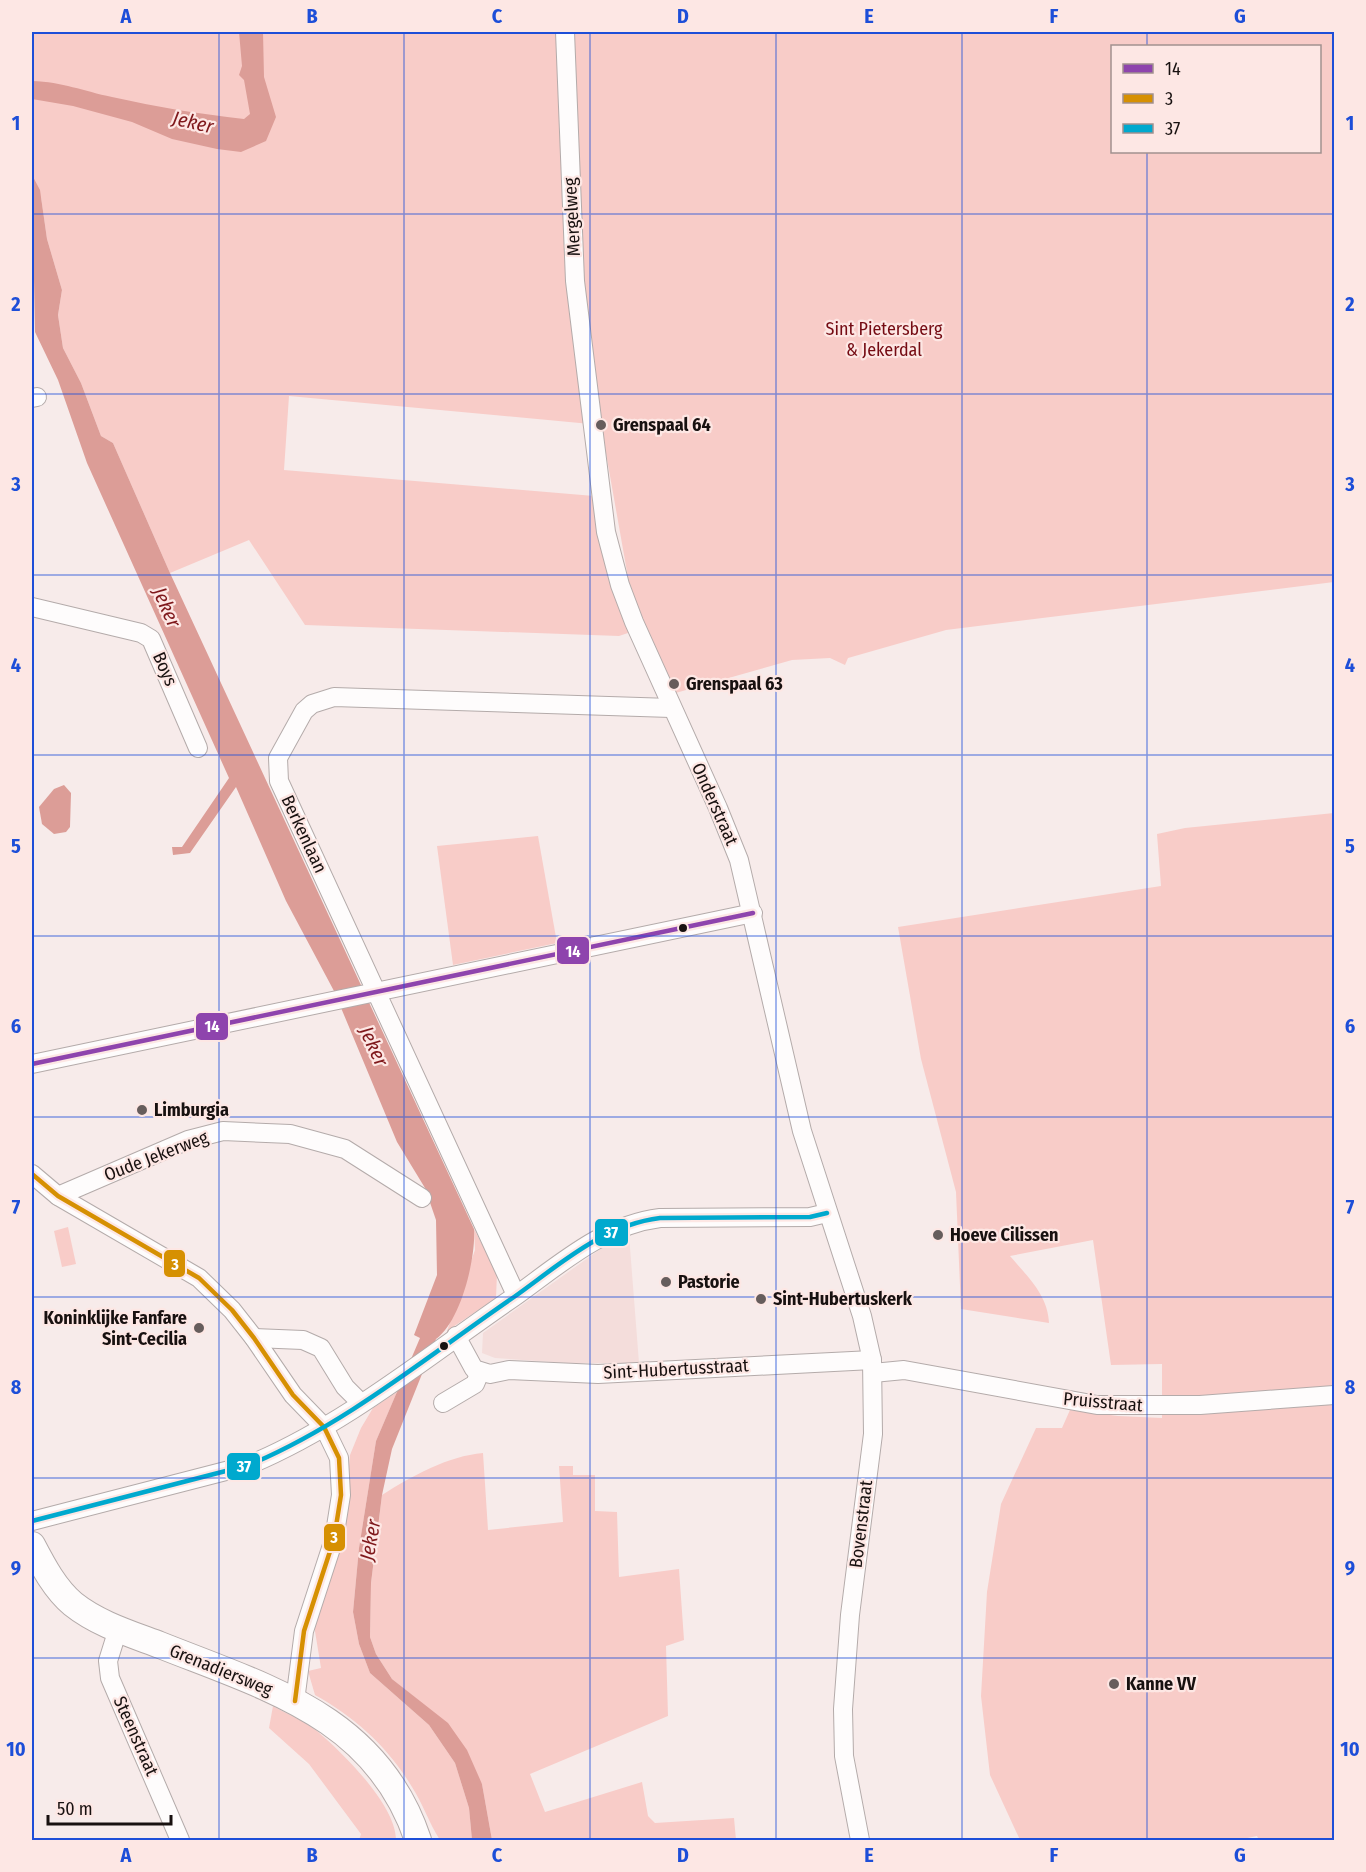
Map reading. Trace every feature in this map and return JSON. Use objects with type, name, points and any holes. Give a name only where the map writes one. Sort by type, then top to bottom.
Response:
[{"type":"main road","name":"Grenadiersweg","points":[[32,1545],[61,1592],[92,1617],[295,1701],[329,1720],[351,1737],[375,1762],[397,1794],[418,1840]]},
{"type":"street","name":"Mergelweg","points":[[565,32],[575,280],[590,402]]},
{"type":"street","name":"Onderstraat","points":[[590,402],[600,494],[613,562],[634,622],[739,860],[802,1131],[827,1213]]},
{"type":"street","name":"Boys","points":[[32,607],[141,633],[151,639],[198,748]]},
{"type":"street","name":"Berkenlaan","points":[[516,1295],[374,993],[279,781],[278,758],[304,711],[312,704],[334,697],[671,708]]},
{"type":"street","points":[[32,1064],[753,913]]},
{"type":"street","name":"Oude Jekerweg","points":[[58,1196],[188,1140],[223,1131],[290,1134],[345,1149],[422,1198]]},
{"type":"street","points":[[32,1174],[58,1196],[199,1278],[254,1338],[293,1395],[324,1427],[339,1458],[341,1495],[334,1539],[304,1631],[295,1701]]},
{"type":"street","points":[[32,1521],[249,1465],[324,1427],[599,1238],[640,1221],[810,1217],[827,1213]]},
{"type":"street","name":"Bovenstraat","points":[[827,1213],[862,1316],[872,1367],[873,1434],[850,1615],[843,1709],[844,1756],[860,1840]]},
{"type":"street","points":[[443,1403],[475,1384],[480,1372],[474,1369],[456,1336]]},
{"type":"street","points":[[254,1338],[303,1340],[321,1348],[345,1388],[361,1403]]},
{"type":"street","name":"Sint-Hubertusstraat","points":[[480,1372],[489,1374],[509,1370],[598,1374],[872,1367]]},
{"type":"street","name":"Pruisstraat","points":[[872,1367],[904,1370],[1096,1405],[1200,1405],[1335,1395]]},
{"type":"street","name":"Steenstraat","points":[[118,1629],[108,1661],[110,1678],[180,1840]]},
{"type":"shaded area","points":[[629,1235],[639,1363],[566,1363],[495,1358],[482,1353],[483,1333],[606,1245]]},
{"type":"green space","name":"Sint Pietersberg & Jekerdal","points":[[32,32],[1334,32],[1334,582],[946,630],[848,658],[845,665],[830,658],[792,660],[672,694],[667,673],[632,600],[601,425],[289,396],[284,470],[594,496],[631,632],[619,636],[305,625],[249,540],[170,573],[113,443],[101,436],[81,383],[63,348],[58,315],[62,290],[47,239],[41,197],[32,180]]},
{"type":"green space","points":[[1334,813],[1334,1415],[1332,1416],[1334,1438],[1334,1840],[1259,1840],[1257,1836],[1238,1840],[1020,1840],[990,1775],[981,1696],[987,1592],[1001,1504],[1036,1428],[1062,1428],[1070,1410],[1118,1416],[1162,1418],[1162,1364],[1111,1365],[1093,1240],[1010,1256],[1041,1295],[1049,1323],[961,1309],[956,1192],[921,1059],[898,927],[1161,886],[1157,834],[1185,828]]},
{"type":"green space","points":[[538,836],[557,943],[453,965],[437,846]]},
{"type":"green space","points":[[68,1227],[76,1264],[62,1267],[54,1231]]},
{"type":"green space","points":[[474,1229],[497,1273],[496,1298],[447,1331],[475,1250]]},
{"type":"green space","points":[[397,1392],[376,1441],[359,1548],[353,1612],[359,1644],[370,1673],[429,1725],[455,1763],[469,1808],[472,1840],[440,1840],[416,1793],[382,1746],[344,1713],[315,1695],[308,1671],[321,1668],[313,1619],[344,1519],[350,1455],[361,1428],[373,1408]]},
{"type":"green space","points":[[483,1453],[488,1530],[563,1522],[559,1466],[573,1466],[573,1475],[595,1475],[595,1511],[617,1512],[619,1577],[679,1569],[684,1640],[666,1646],[668,1716],[530,1774],[545,1812],[642,1782],[648,1816],[655,1823],[734,1818],[736,1840],[492,1840],[482,1784],[418,1700],[392,1679],[376,1654],[370,1637],[371,1583],[382,1495],[418,1474],[444,1463]]},
{"type":"green space","points":[[273,1706],[317,1731],[353,1766],[378,1796],[387,1811],[394,1826],[396,1840],[359,1840],[361,1834],[309,1764],[269,1728]]},
{"type":"water","name":"Jeker","points":[[239,32],[263,32],[264,77],[276,117],[266,141],[241,152],[172,139],[132,122],[73,106],[32,99],[32,81],[63,85],[162,107],[244,119],[250,114],[244,80],[239,75],[242,66]]},
{"type":"water","name":"Jeker","points":[[32,175],[40,190],[47,239],[62,290],[58,315],[63,348],[81,383],[101,436],[113,443],[170,573],[474,1229],[472,1256],[460,1304],[445,1330],[436,1339],[392,1449],[382,1495],[371,1583],[370,1637],[376,1654],[392,1679],[448,1723],[467,1750],[482,1784],[492,1840],[472,1840],[469,1808],[455,1763],[429,1725],[370,1673],[359,1644],[353,1612],[359,1548],[376,1441],[420,1338],[414,1335],[437,1275],[436,1220],[425,1188],[397,1142],[334,991],[286,901],[236,787],[190,853],[173,855],[172,847],[182,847],[229,778],[87,463],[58,380],[35,332]]},
{"type":"water","points":[[64,785],[71,793],[70,827],[66,832],[54,834],[42,824],[39,807],[54,789]]},
{"type":"transit line","name":"14","points":[[32,1064],[753,913]]},
{"type":"transit line","name":"3","points":[[32,1174],[58,1196],[199,1278],[232,1310],[293,1395],[324,1427],[339,1458],[341,1495],[334,1539],[304,1631],[295,1701]]},
{"type":"transit line","name":"37","points":[[32,1521],[249,1465],[284,1449],[353,1410],[582,1248],[619,1229],[660,1218],[810,1217],[827,1213]]},
{"type":"place","name":"Grenspaal 64","points":[[601,425]]},
{"type":"place","name":"Grenspaal 63","points":[[674,684]]},
{"type":"place","name":"Limburgia","points":[[142,1110]]},
{"type":"place","name":"Hoeve Cilissen","points":[[938,1235]]},
{"type":"place","name":"Pastorie","points":[[666,1282]]},
{"type":"place","name":"Sint-Hubertuskerk","points":[[761,1299]]},
{"type":"place","name":"Koninklijke Fanfare Sint-Cecilia","points":[[199,1328]]},
{"type":"place","name":"Kanne VV","points":[[1114,1684]]}]
